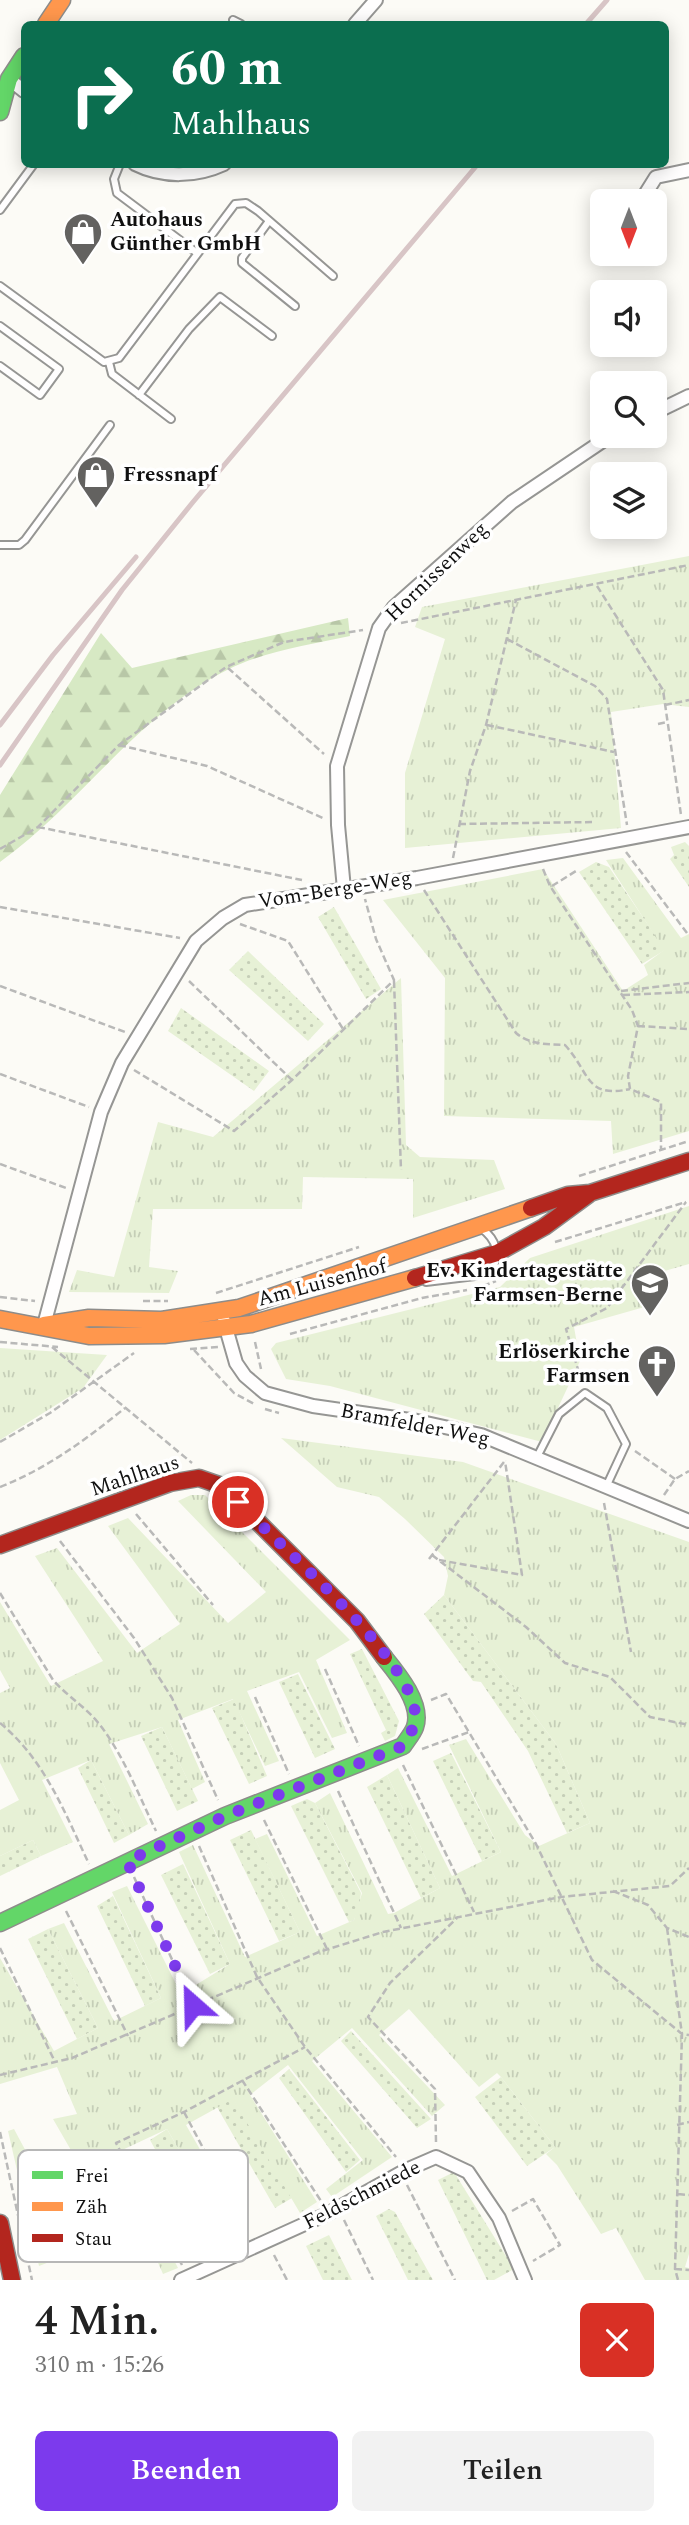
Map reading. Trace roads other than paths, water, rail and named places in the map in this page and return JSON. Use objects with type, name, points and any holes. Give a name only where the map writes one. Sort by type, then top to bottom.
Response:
[{"type":"main road","points":[[48,21],[62,0]]},
{"type":"main road","points":[[0,112],[5,106],[4,81],[21,60]]},
{"type":"main road","name":"Am Luisenhof","points":[[0,1319],[44,1325],[89,1336],[164,1335],[223,1320],[568,1195],[590,1193],[689,1161]]},
{"type":"main road","name":"Am Luisenhof","points":[[223,1320],[281,1318],[497,1253],[532,1235],[590,1193]]},
{"type":"main road","name":"Mahlhaus","points":[[0,1545],[170,1483],[198,1478],[222,1486],[357,1621],[404,1683],[414,1707],[416,1725],[401,1752],[366,1760],[225,1816],[163,1843],[0,1923]]},
{"type":"main road","points":[[0,2222],[12,2280]]},
{"type":"street","points":[[358,21],[376,0]]},
{"type":"street","points":[[4,81],[21,90]]},
{"type":"street","points":[[151,168],[178,175],[215,168]]},
{"type":"street","points":[[648,189],[656,177],[689,170]]},
{"type":"street","points":[[667,407],[689,396]]},
{"type":"street","name":"Hornissenweg","points":[[344,889],[338,825],[337,766],[379,628],[394,607],[512,502],[592,448]]},
{"type":"street","name":"Vom-Berge-Weg","points":[[44,1325],[102,1112],[122,1063],[196,941],[223,918],[245,905],[417,878],[686,828]]},
{"type":"street","name":"Bramfelder Weg","points":[[223,1320],[236,1363],[254,1386],[265,1393],[313,1406],[417,1421],[481,1435],[654,1509],[689,1521]]},
{"type":"street","name":"Feldschmiede","points":[[248,2251],[334,2211],[404,2171],[436,2157],[468,2172],[499,2218],[523,2274]]},
{"type":"street","name":"Feldschmiede","points":[[185,2279],[224,2262]]},
{"type":"lane","points":[[0,210],[3,199],[30,168]]},
{"type":"lane","points":[[118,168],[114,179],[120,196],[197,253]]},
{"type":"lane","points":[[0,286],[104,362],[109,362],[119,358],[235,204],[246,203],[333,276]]},
{"type":"lane","points":[[269,221],[242,258],[242,263],[295,306]]},
{"type":"lane","points":[[139,395],[189,329],[220,298],[272,336]]},
{"type":"lane","points":[[0,326],[59,369],[40,395],[0,366]]},
{"type":"lane","points":[[109,362],[112,374],[171,419]]},
{"type":"lane","points":[[0,545],[19,545],[25,540],[110,425]]},
{"type":"lane","points":[[480,1228],[490,1235],[497,1253]]},
{"type":"lane","points":[[537,1457],[559,1415],[585,1393],[607,1408],[626,1444],[605,1488]]},
{"type":"railway","points":[[589,21],[607,0]]},
{"type":"railway","points":[[0,765],[122,590],[475,168]]},
{"type":"railway","points":[[0,725],[53,655],[136,557]]},
{"type":"place","name":"Autohaus Günther GmbH","points":[[83,266]]},
{"type":"place","name":"Fressnapf","points":[[96,509]]},
{"type":"place","name":"Ev. Kindertagestätte Farmsen-Berne","points":[[650,1317]]},
{"type":"place","name":"Erlöserkirche Farmsen","points":[[657,1398]]}]
